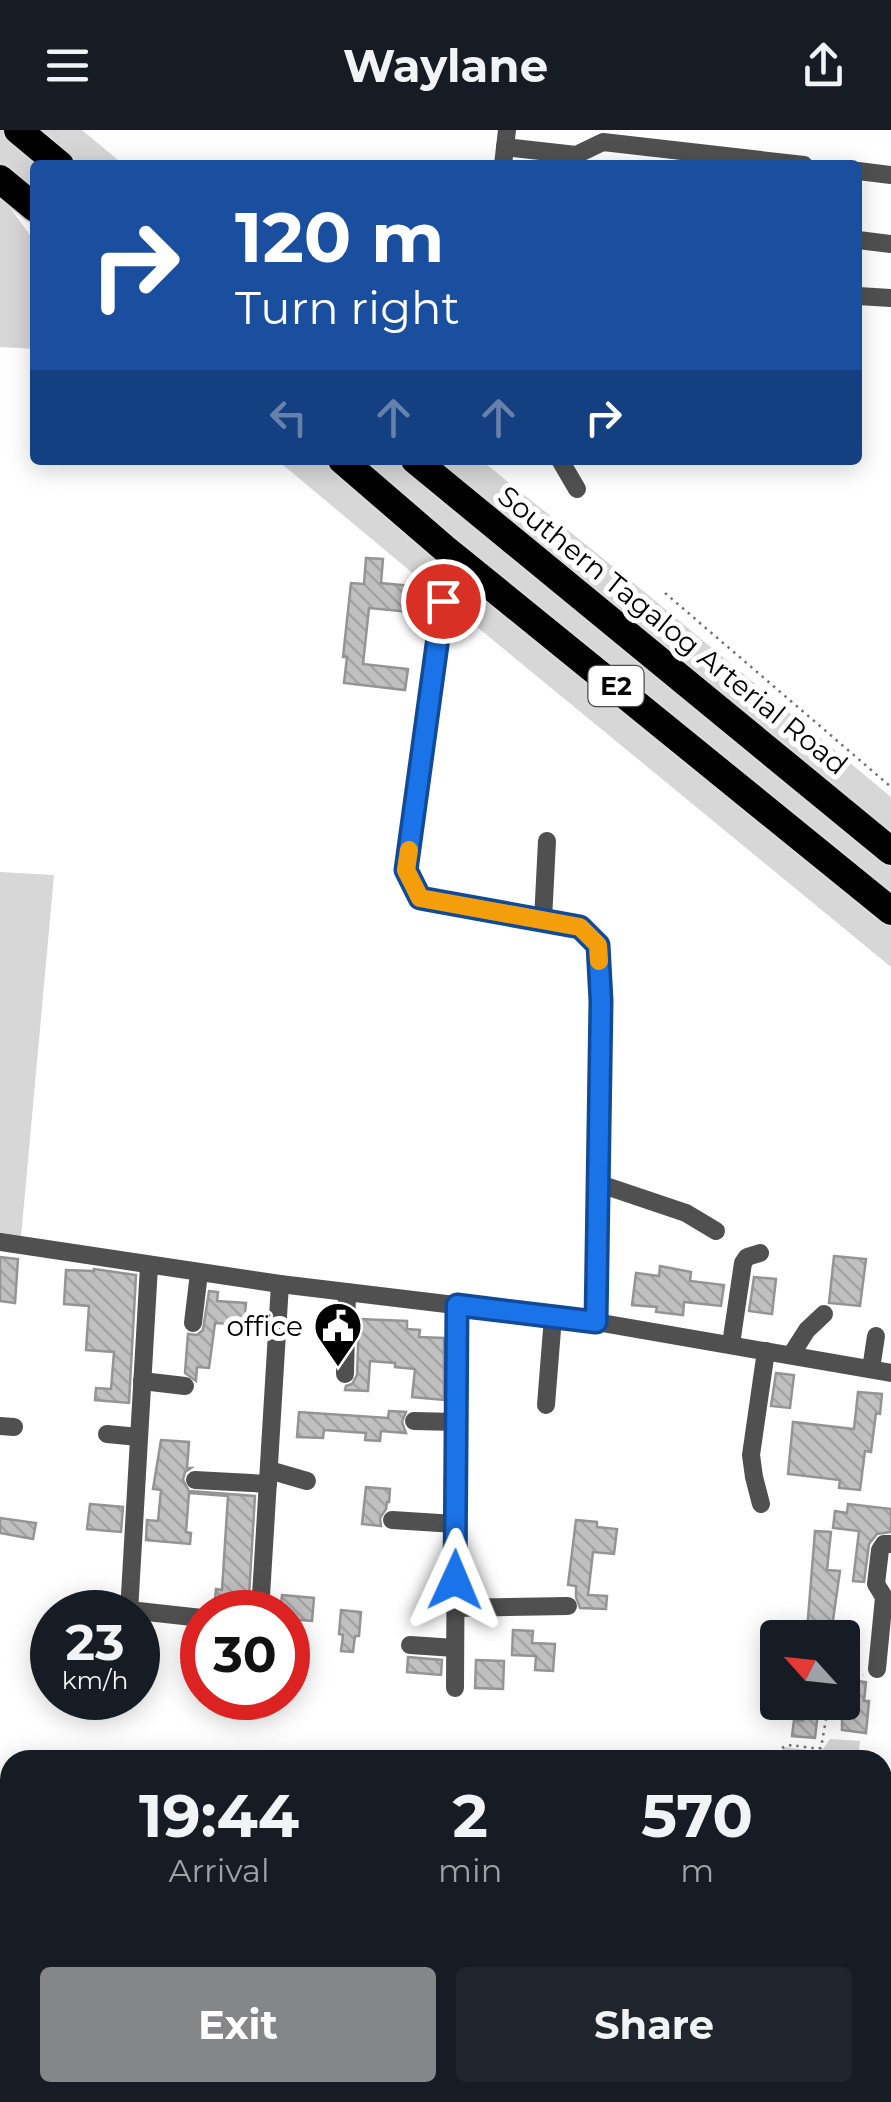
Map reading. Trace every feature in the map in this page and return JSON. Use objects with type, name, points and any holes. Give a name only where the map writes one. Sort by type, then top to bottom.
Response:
[{"type":"highway","points":[[18,130],[54,160]]},
{"type":"highway","points":[[0,179],[30,204]]},
{"type":"highway","name":"E2","points":[[348,465],[444,548],[891,911]]},
{"type":"highway","name":"Southern Tagalog Arterial Road","points":[[420,465],[891,851]]},
{"type":"street","points":[[587,130],[603,142],[702,159]]},
{"type":"street","points":[[505,147],[576,155],[603,142]]},
{"type":"street","points":[[862,171],[891,175]]},
{"type":"street","points":[[862,240],[891,244]]},
{"type":"street","points":[[862,296],[891,298]]},
{"type":"street","points":[[563,465],[577,489]]},
{"type":"street","points":[[443,601],[406,870],[420,898],[580,927],[598,945],[601,1001],[596,1322]]},
{"type":"street","points":[[543,920],[548,841]]},
{"type":"street","points":[[597,1182],[686,1213],[716,1231]]},
{"type":"street","points":[[0,1242],[280,1284],[596,1322],[891,1373]]},
{"type":"street","points":[[731,1344],[743,1264],[760,1253]]},
{"type":"street","points":[[130,1590],[149,1266]]},
{"type":"street","points":[[193,1323],[199,1272]]},
{"type":"street","points":[[261,1590],[280,1284]]},
{"type":"street","points":[[345,1374],[348,1292]]},
{"type":"street","points":[[455,1688],[457,1305]]},
{"type":"street","points":[[791,1355],[806,1330],[824,1314]]},
{"type":"street","points":[[546,1405],[552,1316]]},
{"type":"street","points":[[871,1370],[876,1336]]},
{"type":"street","points":[[761,1504],[751,1455],[766,1350]]},
{"type":"street","points":[[142,1381],[185,1386]]},
{"type":"street","points":[[414,1421],[456,1422]]},
{"type":"street","points":[[107,1434],[139,1437]]},
{"type":"street","points":[[194,1480],[269,1477],[306,1481]]},
{"type":"street","points":[[392,1520],[455,1524]]},
{"type":"street","points":[[877,1668],[884,1598],[876,1585],[878,1566],[881,1547],[891,1544]]},
{"type":"street","points":[[454,1608],[568,1606]]},
{"type":"street","points":[[410,1644],[454,1648]]},
{"type":"path","points":[[665,592],[891,787]]},
{"type":"path","points":[[860,1675],[874,1676],[877,1668]]},
{"type":"path","points":[[778,1750],[785,1745],[821,1748],[826,1720]]},
{"type":"shaded area","points":[[0,130],[40,160],[30,160],[30,190],[0,165]]},
{"type":"shaded area","points":[[37,130],[82,130],[118,160],[72,160]]},
{"type":"shaded area","points":[[0,194],[30,235],[30,349],[0,347]]},
{"type":"shaded area","points":[[283,465],[336,467],[891,923],[891,967]]},
{"type":"shaded area","points":[[364,465],[409,465],[891,860],[891,897]]},
{"type":"shaded area","points":[[440,465],[487,465],[647,594],[891,797],[891,834]]},
{"type":"shaded area","points":[[0,872],[54,875],[21,1237],[0,1235]]},
{"type":"shaded area","points":[[830,1739],[860,1741],[859,1750],[822,1750]]},
{"type":"building","points":[[366,558],[383,559],[381,583],[423,587],[420,613],[369,608],[363,664],[408,669],[405,690],[344,683],[351,583],[364,584]]},
{"type":"building","points":[[834,1256],[866,1259],[860,1306],[829,1303]]},
{"type":"building","points":[[0,1257],[18,1259],[15,1303],[0,1301]]},
{"type":"building","points":[[660,1266],[691,1272],[690,1281],[724,1285],[721,1306],[684,1302],[683,1315],[632,1305],[636,1273],[659,1276]]},
{"type":"building","points":[[66,1270],[136,1275],[129,1403],[95,1400],[96,1388],[111,1389],[114,1352],[86,1350],[89,1306],[64,1304]]},
{"type":"building","points":[[754,1277],[776,1279],[772,1314],[749,1311]]},
{"type":"building","points":[[209,1291],[218,1292],[217,1301],[246,1303],[244,1325],[215,1323],[209,1368],[197,1367],[196,1381],[185,1373],[188,1334],[197,1335],[203,1330]]},
{"type":"building","points":[[359,1319],[407,1321],[407,1329],[420,1330],[419,1337],[444,1338],[444,1400],[412,1397],[415,1369],[395,1367],[395,1363],[370,1361],[368,1391],[345,1390],[357,1375]]},
{"type":"building","points":[[776,1373],[794,1375],[790,1408],[771,1406]]},
{"type":"building","points":[[858,1392],[882,1394],[871,1452],[865,1451],[860,1490],[839,1488],[840,1480],[788,1474],[793,1422],[854,1429]]},
{"type":"building","points":[[389,1411],[406,1412],[402,1422],[406,1433],[381,1431],[380,1441],[365,1440],[366,1433],[324,1430],[323,1438],[297,1437],[299,1412],[388,1418]]},
{"type":"building","points":[[161,1440],[189,1442],[187,1468],[191,1468],[183,1480],[189,1491],[255,1496],[249,1590],[222,1590],[228,1496],[189,1493],[186,1532],[191,1533],[190,1544],[146,1540],[147,1520],[158,1521],[161,1490],[153,1489]]},
{"type":"building","points":[[366,1487],[390,1489],[381,1526],[362,1524]]},
{"type":"building","points":[[90,1504],[123,1507],[121,1532],[87,1529]]},
{"type":"building","points":[[848,1504],[891,1509],[891,1532],[877,1534],[869,1544],[864,1582],[853,1581],[859,1531],[833,1528],[835,1511],[847,1513]]},
{"type":"building","points":[[0,1518],[36,1523],[33,1539],[0,1533]]},
{"type":"building","points":[[576,1520],[617,1529],[614,1554],[593,1552],[588,1595],[607,1596],[606,1609],[580,1608],[576,1586],[568,1585]]},
{"type":"building","points":[[815,1531],[831,1532],[827,1570],[840,1571],[833,1620],[808,1620]]},
{"type":"building","points":[[310,1598],[314,1598],[310,1621]]},
{"type":"building","points":[[341,1610],[361,1612],[353,1652],[341,1651]]},
{"type":"building","points":[[513,1630],[533,1631],[532,1643],[555,1644],[553,1671],[535,1670],[536,1656],[512,1655]]},
{"type":"building","points":[[408,1657],[442,1660],[441,1675],[407,1672]]},
{"type":"building","points":[[476,1660],[504,1661],[503,1689],[475,1688]]},
{"type":"building","points":[[860,1681],[866,1682],[866,1733],[842,1730],[842,1720],[860,1720]]},
{"type":"building","points":[[794,1720],[817,1720],[815,1738],[792,1736]]},
{"type":"slow traffic","points":[[409,850],[406,870],[420,898],[580,927],[598,945],[599,961]]},
{"type":"place","name":"office","points":[[338,1368]]},
{"type":"route","points":[[443,601],[406,870],[420,898],[580,927],[598,945],[601,1001],[596,1322],[457,1305],[455,1580]]}]
